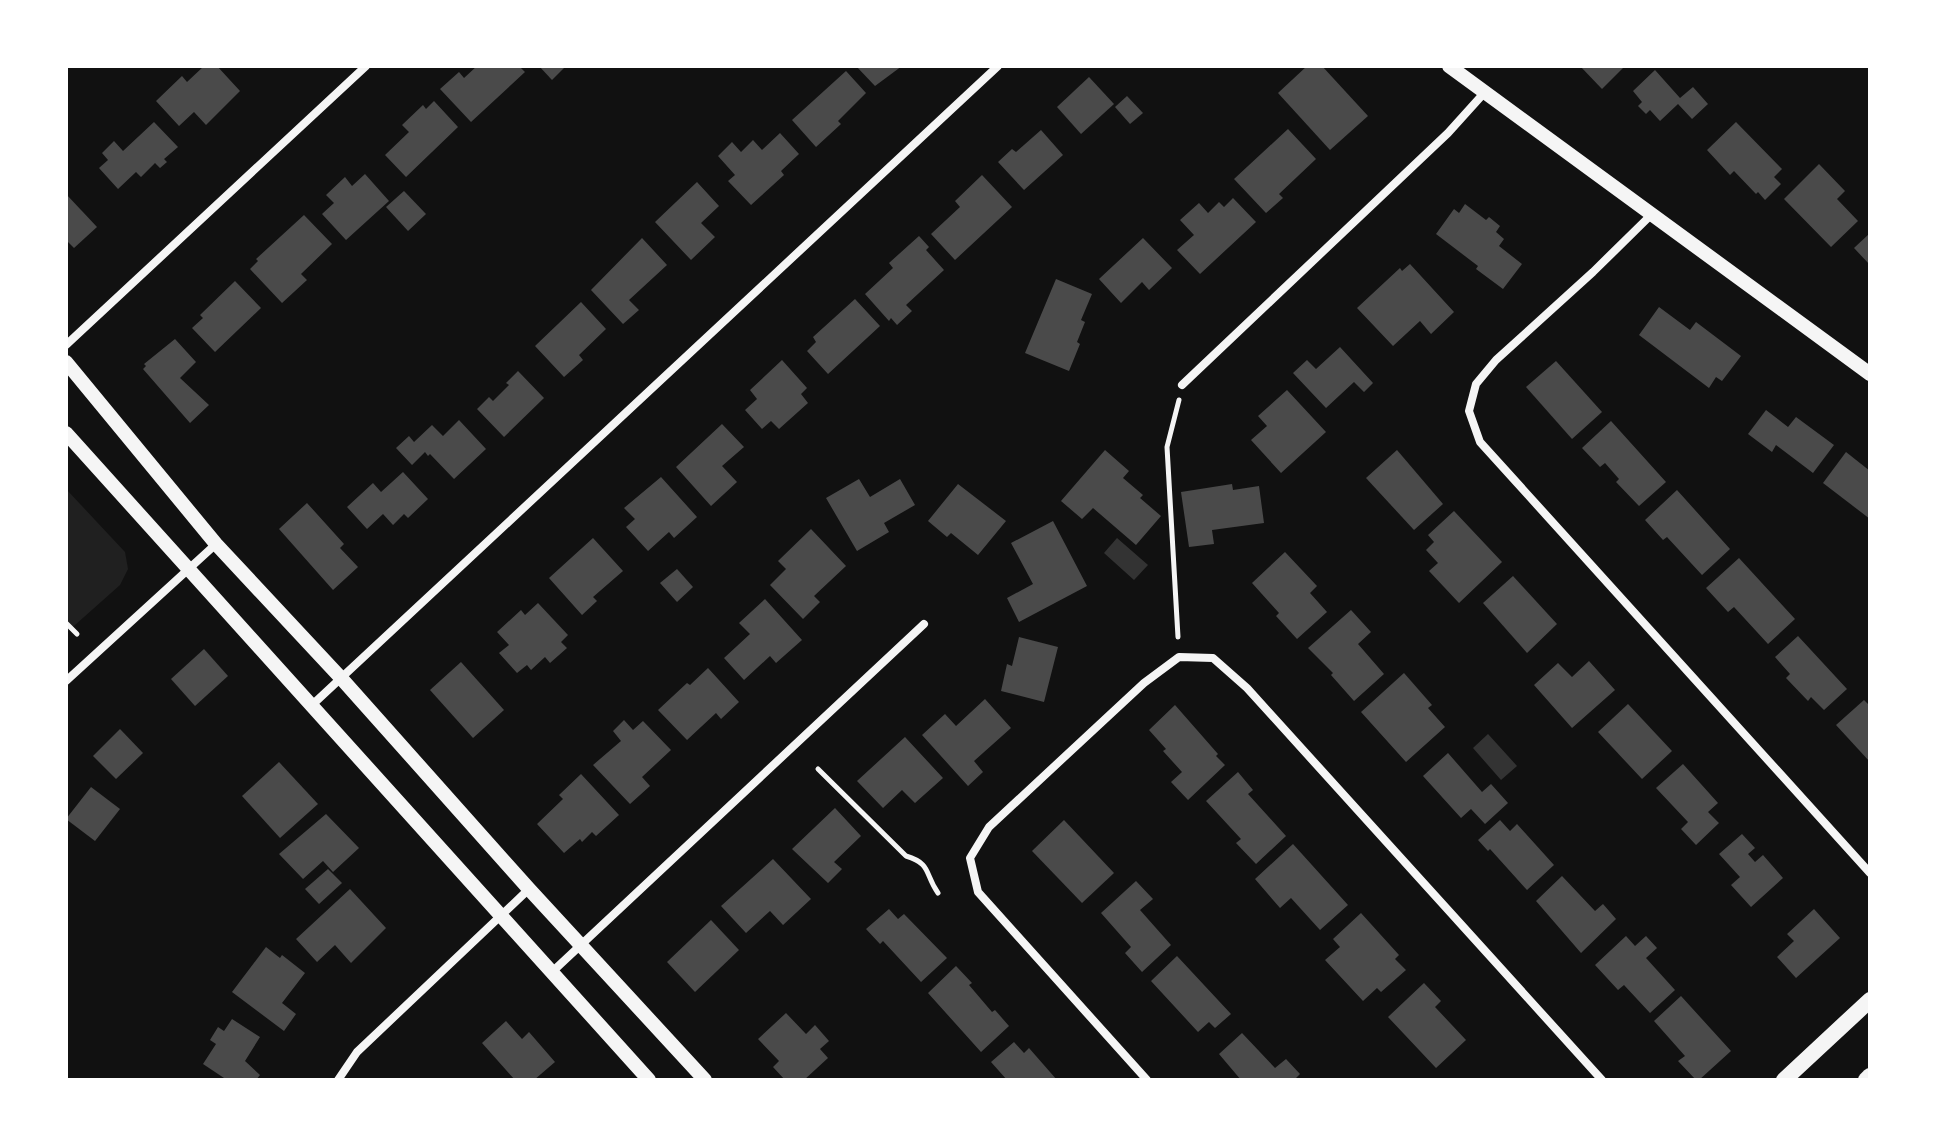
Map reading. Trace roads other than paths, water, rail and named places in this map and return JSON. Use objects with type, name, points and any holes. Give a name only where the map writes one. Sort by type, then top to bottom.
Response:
[{"type":"main road","points":[[1784,1080],[1870,1000]]},
{"type":"street","points":[[66,345],[366,66]]},
{"type":"street","points":[[311,707],[998,66]]},
{"type":"street","points":[[1449,66],[1870,374]]},
{"type":"street","points":[[1182,385],[1448,133],[1485,92]]},
{"type":"street","points":[[1652,214],[1496,360],[1476,384],[1469,411],[1480,442],[1870,873]]},
{"type":"street","points":[[66,362],[216,544],[705,1080]]},
{"type":"street","points":[[66,433],[649,1080]]},
{"type":"street","points":[[66,681],[216,544]]},
{"type":"street","points":[[552,972],[924,624]]},
{"type":"street","points":[[1147,1080],[978,892],[970,858],[989,827],[1144,683],[1179,657],[1213,658],[1247,688],[1602,1080]]},
{"type":"street","points":[[338,1080],[357,1052],[529,889]]}]
